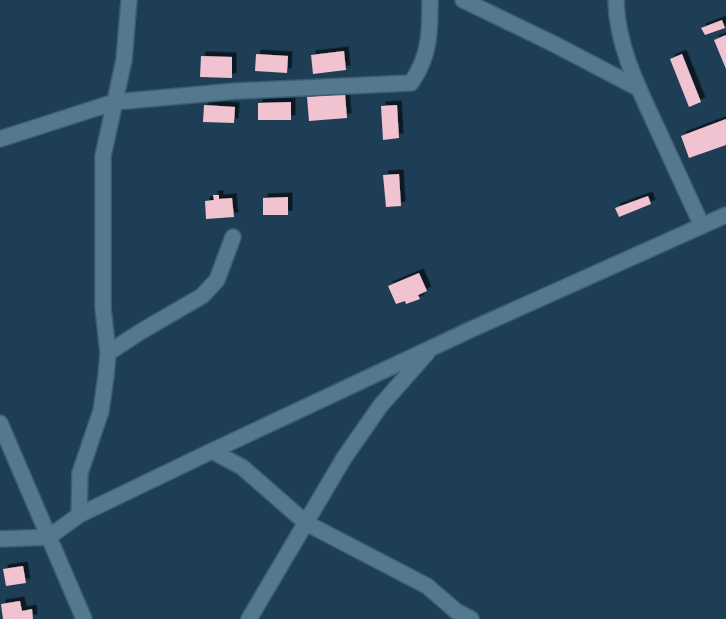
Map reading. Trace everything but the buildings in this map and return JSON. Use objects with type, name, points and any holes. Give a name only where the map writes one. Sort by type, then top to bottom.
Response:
[{"type":"street","points":[[79,515],[80,473],[101,410],[108,354],[103,308],[103,156],[124,60],[129,0]]},
{"type":"street","points":[[0,139],[115,102],[236,91],[411,82],[420,70],[426,56],[429,39],[430,0]]},
{"type":"street","points":[[462,0],[554,44],[638,88]]},
{"type":"street","points":[[616,0],[622,45],[638,88],[702,226]]},
{"type":"street","points":[[0,539],[49,537],[79,515],[212,451],[431,348],[726,215]]},
{"type":"street","points":[[108,354],[140,332],[202,296],[217,280],[233,237]]},
{"type":"street","points":[[249,619],[344,458],[381,405],[431,348]]},
{"type":"street","points":[[0,423],[84,619]]},
{"type":"street","points":[[212,451],[242,467],[306,523],[427,586],[456,611],[471,619]]}]
